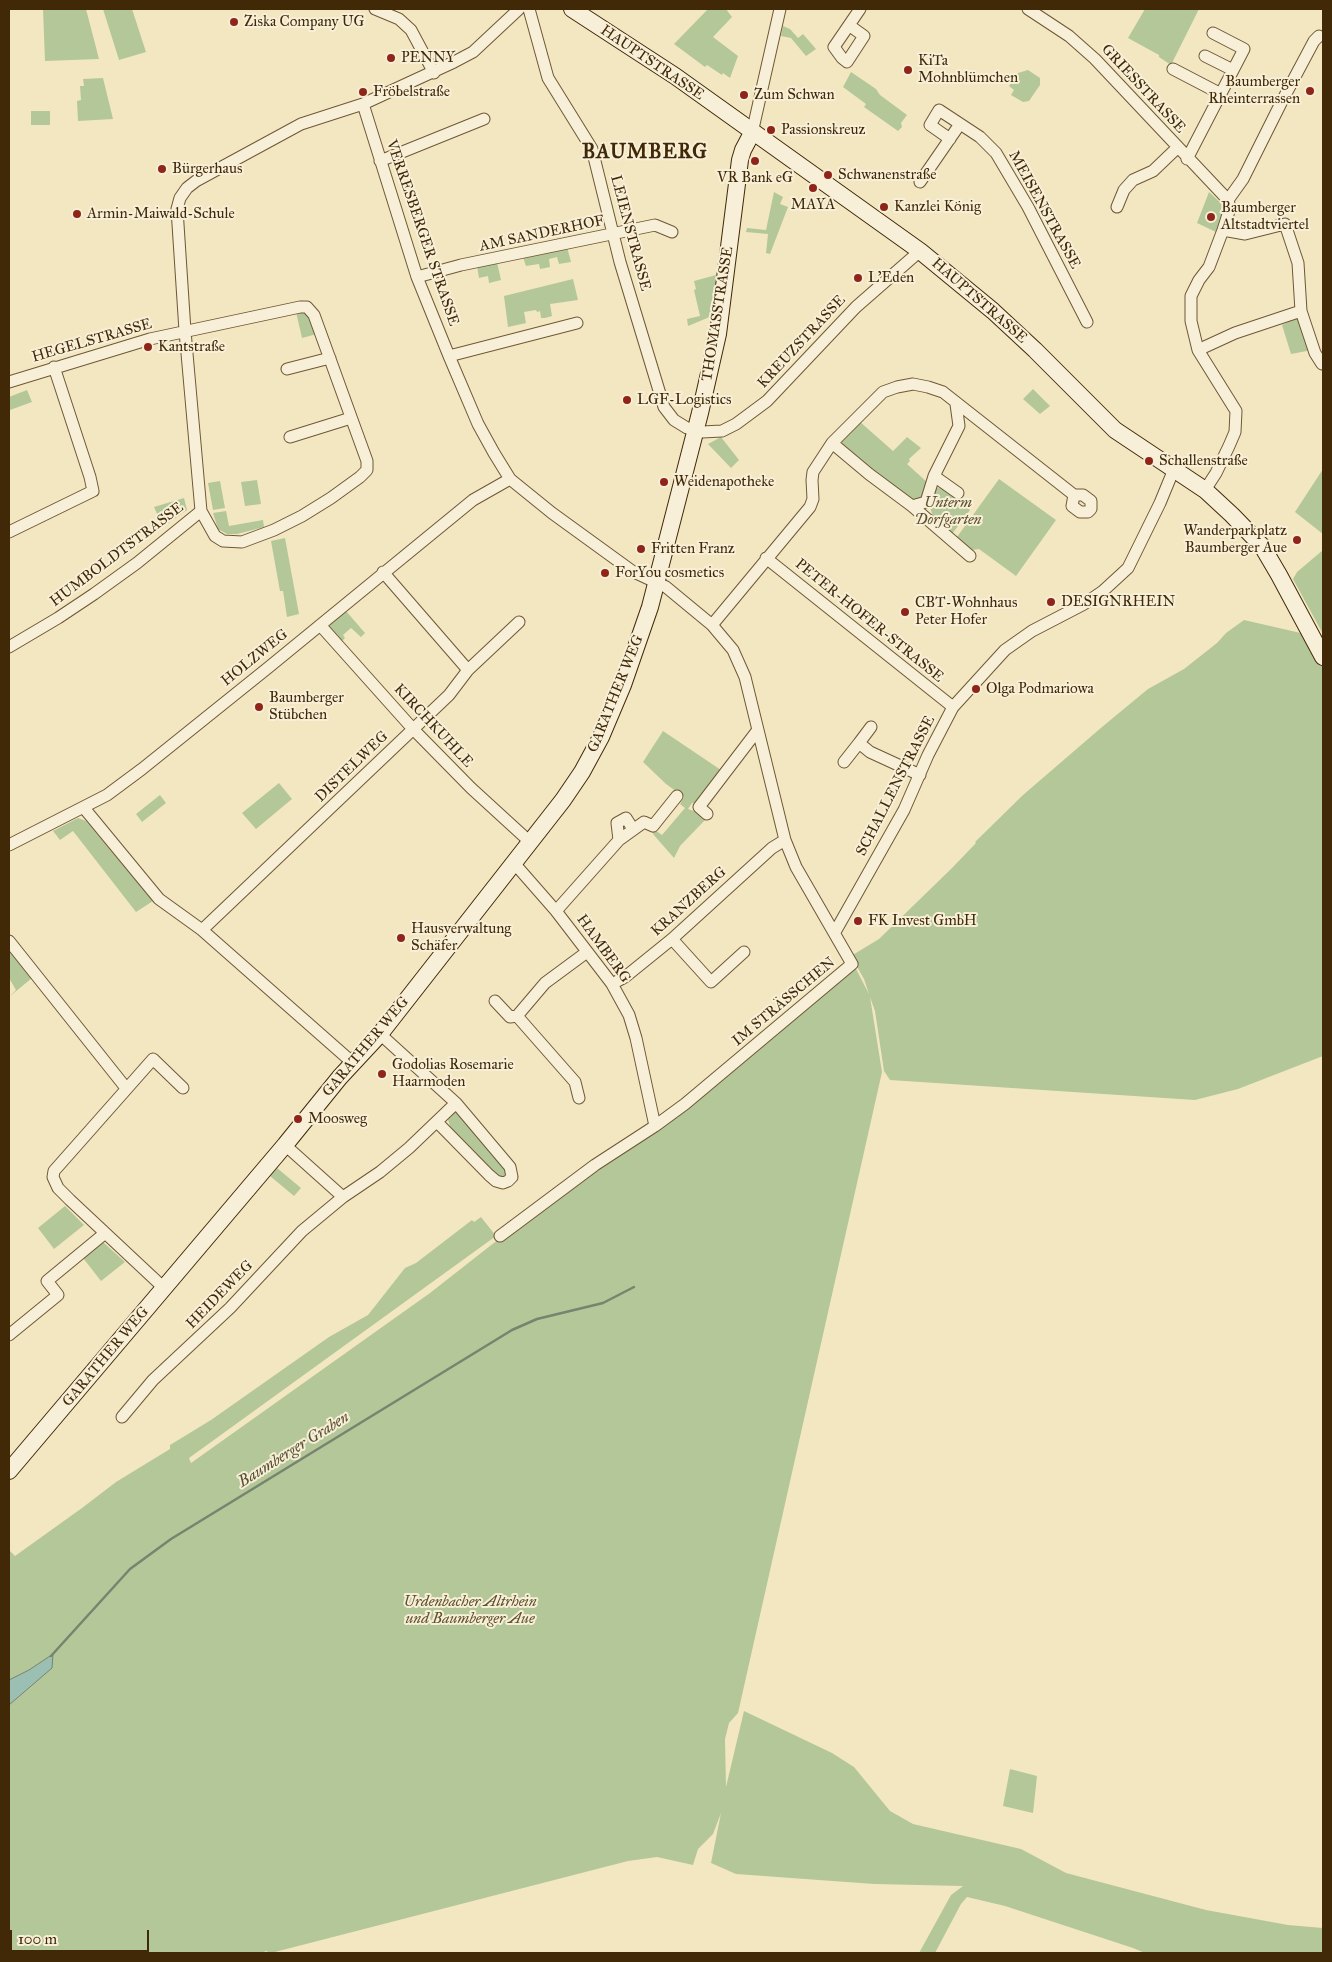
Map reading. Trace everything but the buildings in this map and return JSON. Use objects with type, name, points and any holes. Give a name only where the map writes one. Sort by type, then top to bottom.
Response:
[{"type":"street","points":[[375,9],[400,19],[411,30],[434,73]]},
{"type":"street","name":"HUMBOLDTSTRASSE","points":[[9,647],[94,594],[202,511],[185,331],[177,210],[180,198],[187,188],[196,181],[301,124],[363,104],[434,73],[473,52],[519,9]]},
{"type":"street","name":"LEIENSTRASSE","points":[[529,9],[548,78],[592,149],[620,262],[664,407],[674,420],[695,431]]},
{"type":"street","name":"HAUPTSTRASSE","points":[[572,9],[676,76],[752,133],[920,251],[969,290],[1007,324],[1115,430],[1205,490],[1232,514],[1262,546],[1323,657]]},
{"type":"street","points":[[752,133],[780,9]]},
{"type":"street","points":[[850,26],[860,9]]},
{"type":"street","name":"GRIESSTRASSE","points":[[1028,9],[1069,36],[1095,59],[1187,159],[1228,200]]},
{"type":"street","points":[[1187,159],[1244,49],[1213,33]]},
{"type":"street","points":[[1205,490],[1216,473],[1229,446],[1234,432],[1236,411],[1198,350],[1191,321],[1192,296],[1199,280],[1210,267],[1224,230],[1230,208],[1228,200],[1243,179],[1297,72],[1314,41],[1319,36]]},
{"type":"street","points":[[1205,56],[1233,70]]},
{"type":"street","points":[[1173,69],[1221,94]]},
{"type":"street","name":"VERRESBERGER STRASSE","points":[[363,104],[417,277],[478,424],[510,478],[552,513],[632,570],[656,582]]},
{"type":"street","name":"MEISENSTRASSE","points":[[950,139],[930,125],[939,110],[980,137],[996,153],[1028,206],[1087,322]]},
{"type":"street","points":[[380,161],[484,119]]},
{"type":"street","points":[[920,182],[960,124]]},
{"type":"street","name":"THOMASSTRASSE","points":[[656,582],[718,334],[740,160],[752,133]]},
{"type":"street","points":[[1117,207],[1124,190],[1134,180],[1153,171],[1177,148]]},
{"type":"street","points":[[1224,230],[1245,234],[1285,224],[1298,263],[1301,311],[1315,353],[1322,364]]},
{"type":"street","name":"AM SANDERHOF","points":[[417,277],[655,225],[672,232]]},
{"type":"street","name":"KREUZSTRASSE","points":[[695,431],[722,431],[736,424],[767,402],[856,307],[920,251]]},
{"type":"street","name":"HEGELSTRASSE","points":[[9,382],[54,367],[185,331],[300,307],[308,307],[314,315],[330,358]]},
{"type":"street","points":[[1198,350],[1235,333],[1301,311]]},
{"type":"street","points":[[449,356],[577,323]]},
{"type":"street","points":[[202,511],[208,525],[223,542],[233,543],[250,539],[274,530],[330,498],[367,470],[367,461],[330,358],[287,369]]},
{"type":"street","points":[[9,532],[93,491],[54,367]]},
{"type":"street","points":[[712,625],[812,504],[814,472],[832,443],[883,392],[913,384],[943,392],[1074,495]]},
{"type":"street","points":[[956,404],[959,426]]},
{"type":"street","points":[[930,521],[926,502],[934,476],[959,426],[974,417]]},
{"type":"street","points":[[290,437],[351,418]]},
{"type":"street","points":[[832,443],[868,474],[912,506],[970,556]]},
{"type":"street","name":"SCHALLENSTRASSE","points":[[834,932],[904,810],[953,707],[1005,650],[1032,630],[1084,604],[1103,592],[1128,568],[1160,503],[1174,469]]},
{"type":"street","points":[[934,476],[958,493]]},
{"type":"street","name":"HOLZWEG","points":[[9,845],[107,795],[142,769],[473,500],[510,478]]},
{"type":"street","points":[[912,506],[926,502]]},
{"type":"street","name":"PETER-HOFER-STRASSE","points":[[766,558],[953,707]]},
{"type":"street","points":[[383,572],[468,670]]},
{"type":"street","name":"IM STRÄSSCHEN","points":[[500,1236],[595,1165],[685,1104],[852,964],[796,867],[784,840],[757,731],[746,677],[733,650],[712,625],[666,587],[656,582]]},
{"type":"street","name":"GARATHER WEG","points":[[9,1471],[285,1146],[353,1063],[380,1034],[572,788],[601,737],[637,648],[656,582]]},
{"type":"street","name":"DISTELWEG","points":[[202,930],[450,695],[468,670],[519,622]]},
{"type":"street","name":"KIRCHKUHLE","points":[[320,624],[413,729],[471,788],[530,842]]},
{"type":"street","points":[[844,762],[871,727]]},
{"type":"street","points":[[706,814],[699,807],[757,731]]},
{"type":"street","points":[[859,743],[870,752],[920,775]]},
{"type":"street","points":[[556,911],[619,840],[644,822],[653,826],[677,796]]},
{"type":"street","points":[[84,808],[159,899],[202,930],[353,1063]]},
{"type":"street","name":"KRANZBERG","points":[[612,984],[625,977],[672,939],[772,848],[784,840]]},
{"type":"street","name":"HAMBERG","points":[[514,863],[556,911],[612,984],[629,1015],[636,1038],[655,1126]]},
{"type":"street","points":[[821,909],[834,911],[848,908]]},
{"type":"street","points":[[672,939],[711,982],[744,952]]},
{"type":"street","points":[[9,941],[126,1088]]},
{"type":"street","points":[[517,1016],[545,983],[587,952]]},
{"type":"street","points":[[495,1001],[510,1016],[517,1016],[575,1082],[580,1098]]},
{"type":"street","points":[[380,1034],[456,1103],[510,1167],[512,1176],[508,1181],[502,1183],[496,1181],[438,1122]]},
{"type":"street","points":[[164,1288],[104,1234],[58,1188],[54,1182],[54,1172],[126,1088],[153,1060],[183,1088]]},
{"type":"street","name":"HEIDEWEG","points":[[122,1418],[165,1367],[230,1308],[302,1231],[343,1196],[380,1172],[438,1122],[456,1103]]},
{"type":"street","points":[[285,1146],[343,1196]]},
{"type":"street","points":[[9,1335],[58,1295],[47,1281],[104,1234]]},
{"type":"green space","points":[[43,9],[86,9],[99,59],[45,61]]},
{"type":"green space","points":[[103,9],[132,9],[146,52],[119,60]]},
{"type":"green space","points":[[708,9],[726,9],[732,17],[713,37],[738,56],[730,78],[707,65],[705,67],[674,44]]},
{"type":"green space","points":[[1145,9],[1199,9],[1171,65],[1159,57],[1159,55],[1128,38]]},
{"type":"green space","points":[[783,26],[790,29],[798,38],[803,34],[816,49],[806,56],[791,38],[781,36]]},
{"type":"green space","points":[[1028,70],[1040,78],[1040,85],[1029,101],[1023,102],[1011,95],[1014,90],[1009,86],[1018,73]]},
{"type":"green space","points":[[851,72],[876,89],[880,95],[907,115],[901,123],[902,127],[898,131],[864,107],[866,104],[843,87]]},
{"type":"green space","points":[[103,78],[113,119],[78,121],[77,101],[81,100],[80,86],[84,86],[83,79]]},
{"type":"green space","points":[[31,111],[50,111],[50,125],[31,125]]},
{"type":"green space","points":[[774,192],[783,197],[780,204],[788,207],[770,254],[766,253],[768,234],[746,232],[747,228],[766,230]]},
{"type":"green space","points":[[1209,192],[1224,206],[1216,232],[1197,223]]},
{"type":"green space","points":[[567,247],[571,262],[559,264],[557,257],[549,259],[550,267],[540,269],[539,264],[526,266],[523,257]]},
{"type":"green space","points":[[497,262],[501,280],[489,283],[488,276],[479,278],[477,266]]},
{"type":"green space","points":[[716,275],[712,316],[688,326],[687,319],[700,316],[694,290],[696,289],[694,281]]},
{"type":"green space","points":[[573,279],[578,300],[550,304],[552,316],[545,318],[541,318],[540,311],[524,312],[526,323],[508,327],[504,296]]},
{"type":"green space","points":[[296,312],[307,312],[317,334],[302,338]]},
{"type":"green space","points":[[1300,316],[1312,350],[1291,354],[1282,325],[1290,319]]},
{"type":"green space","points":[[1033,389],[1050,406],[1040,414],[1023,399]]},
{"type":"green space","points":[[27,390],[32,402],[10,410],[9,397]]},
{"type":"green space","points":[[859,421],[893,451],[907,437],[921,448],[909,459],[910,461],[907,464],[928,483],[924,497],[913,502],[842,446],[842,440]]},
{"type":"green space","points":[[721,437],[739,460],[731,468],[708,444]]},
{"type":"green space","points":[[1323,469],[1323,534],[1295,512]]},
{"type":"green space","points":[[999,479],[1056,520],[1016,576],[979,549],[972,550],[957,537]]},
{"type":"green space","points":[[257,480],[261,504],[245,506],[241,482]]},
{"type":"green space","points":[[220,481],[225,508],[213,510],[208,483]]},
{"type":"green space","name":"Unterm Dorfgarten","points":[[942,487],[970,510],[952,534],[934,520],[930,507],[930,500],[936,488]]},
{"type":"green space","points":[[184,498],[187,510],[163,527],[154,507]]},
{"type":"green space","points":[[226,511],[229,526],[263,520],[264,527],[237,534],[227,534],[218,529],[213,513]]},
{"type":"green space","points":[[285,538],[299,614],[287,617],[271,541]]},
{"type":"green space","points":[[1323,550],[1323,634],[1293,579],[1297,572]]},
{"type":"green space","points":[[346,611],[365,633],[361,637],[351,628],[343,635],[345,638],[341,642],[330,625]]},
{"type":"green space","name":"Urdenbacher Altrhein und Baumberger Aue","points":[[1244,620],[1305,634],[1323,667],[1323,1056],[1238,1089],[1195,1100],[890,1080],[884,1071],[875,1011],[870,997],[882,1072],[738,1713],[729,1723],[725,1739],[726,1787],[744,1711],[832,1753],[854,1767],[890,1811],[913,1824],[1021,1849],[1066,1873],[1206,1910],[1288,1925],[1323,1928],[1323,1953],[1145,1953],[1005,1906],[967,1897],[961,1904],[935,1953],[919,1953],[951,1895],[963,1886],[874,1884],[736,1874],[711,1863],[721,1813],[713,1834],[698,1849],[693,1865],[657,1857],[628,1861],[271,1953],[266,1951],[262,1953],[9,1953],[9,1550],[15,1556],[116,1482],[170,1449],[170,1445],[211,1420],[329,1337],[368,1315],[405,1268],[416,1263],[472,1220],[474,1222],[481,1217],[496,1236],[189,1458],[191,1463],[430,1293],[541,1206],[647,1130],[855,967],[869,994],[864,979],[851,956],[879,939],[1023,795],[1102,727],[1148,689],[1184,669]]},
{"type":"green space","points":[[663,731],[721,770],[696,803],[692,803],[688,809],[700,813],[706,819],[680,846],[674,858],[653,834],[655,830],[662,835],[685,808],[680,804],[684,797],[666,784],[643,762]]},
{"type":"green space","points":[[279,783],[292,799],[256,829],[242,813]]},
{"type":"green space","points":[[160,795],[166,803],[142,822],[136,814]]},
{"type":"green space","points":[[78,818],[86,821],[153,901],[136,912],[73,831],[60,840],[53,831]]},
{"type":"green space","points":[[9,950],[32,978],[9,997],[16,990],[9,978]]},
{"type":"green space","points":[[453,1113],[459,1113],[504,1164],[506,1174],[504,1177],[495,1174],[450,1127],[448,1119]]},
{"type":"green space","points":[[277,1168],[301,1188],[294,1196],[270,1176]]},
{"type":"green space","points":[[65,1206],[84,1225],[54,1249],[38,1228]]},
{"type":"green space","points":[[103,1242],[125,1262],[101,1281],[83,1258]]},
{"type":"green space","points":[[1010,1769],[1037,1776],[1033,1813],[1003,1806]]},
{"type":"water","points":[[53,1654],[52,1668],[9,1705],[9,1680],[29,1670]]},
{"type":"waterway","name":"Baumberger Graben","points":[[51,1656],[130,1569],[171,1539],[512,1330],[537,1319],[603,1303],[634,1287]]},
{"type":"place","name":"Ziska Company UG","points":[[234,22]]},
{"type":"place","name":"PENNY","points":[[391,58]]},
{"type":"place","name":"KiTa Mohnblümchen","points":[[908,70]]},
{"type":"place","name":"Baumberger Rheinterrassen","points":[[1310,91]]},
{"type":"place","name":"Fröbelstraße","points":[[363,92]]},
{"type":"place","name":"Zum Schwan","points":[[744,95]]},
{"type":"place","name":"Passionskreuz","points":[[771,130]]},
{"type":"place","name":"VR Bank eG","points":[[755,161]]},
{"type":"place","name":"Bürgerhaus","points":[[162,169]]},
{"type":"place","name":"Schwanenstraße","points":[[828,175]]},
{"type":"place","name":"MAYA","points":[[813,188]]},
{"type":"place","name":"Kanzlei König","points":[[884,207]]},
{"type":"place","name":"Armin-Maiwald-Schule","points":[[77,214]]},
{"type":"place","name":"Baumberger Altstadtviertel","points":[[1211,217]]},
{"type":"place","name":"L'Eden","points":[[858,278]]},
{"type":"place","name":"Kantstraße","points":[[148,347]]},
{"type":"place","name":"LGF-Logistics","points":[[627,400]]},
{"type":"place","name":"Schallenstraße","points":[[1149,461]]},
{"type":"place","name":"Weidenapotheke","points":[[664,482]]},
{"type":"place","name":"Wanderparkplatz Baumberger Aue","points":[[1297,540]]},
{"type":"place","name":"Fritten Franz","points":[[641,549]]},
{"type":"place","name":"ForYou cosmetics","points":[[605,573]]},
{"type":"place","name":"DESIGNRHEIN","points":[[1051,602]]},
{"type":"place","name":"CBT-Wohnhaus Peter Hofer","points":[[905,612]]},
{"type":"place","name":"Olga Podmariowa","points":[[976,689]]},
{"type":"place","name":"Baumberger Stübchen","points":[[259,707]]},
{"type":"place","name":"FK Invest GmbH","points":[[858,921]]},
{"type":"place","name":"Hausverwaltung Schäfer","points":[[401,938]]},
{"type":"place","name":"Godolias Rosemarie Haarmoden","points":[[382,1074]]},
{"type":"place","name":"Moosweg","points":[[298,1119]]},
{"type":"district","name":"BAUMBERG","points":[[645,153]]}]
